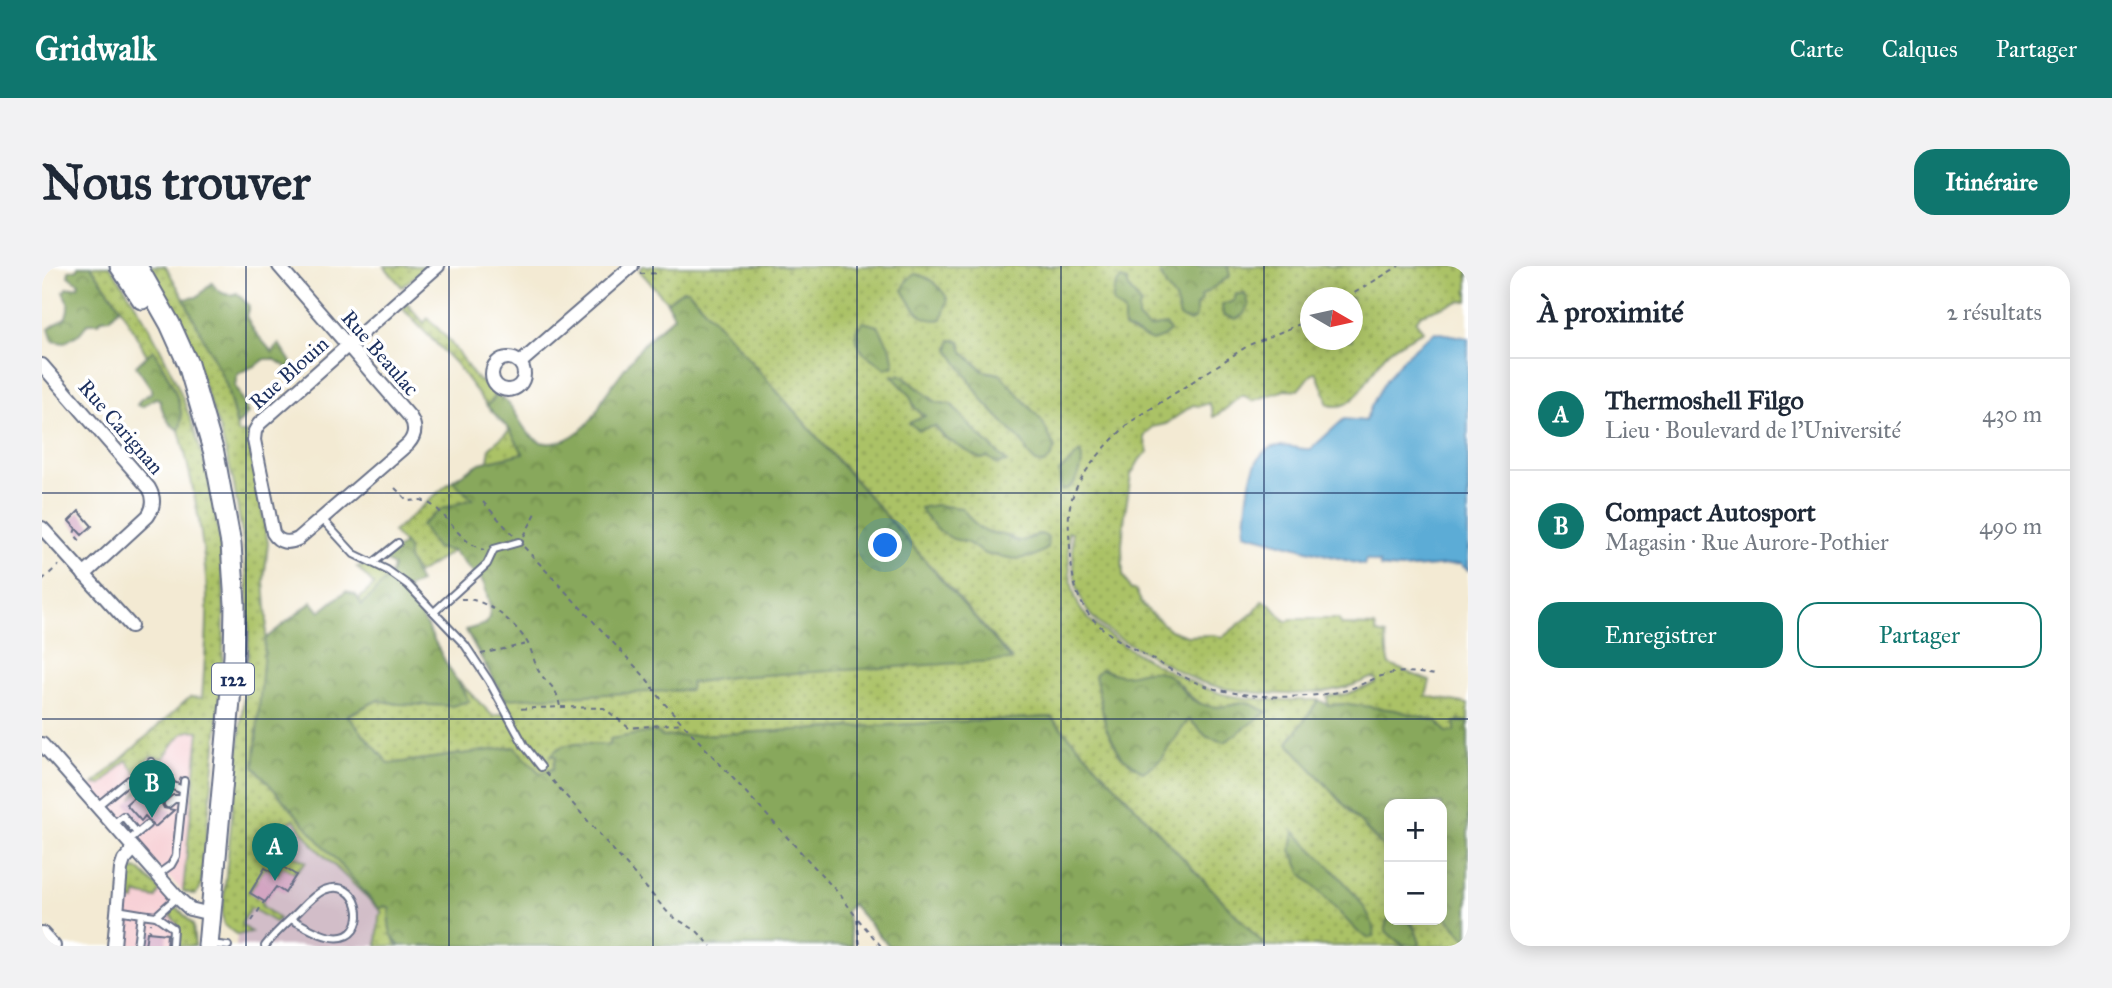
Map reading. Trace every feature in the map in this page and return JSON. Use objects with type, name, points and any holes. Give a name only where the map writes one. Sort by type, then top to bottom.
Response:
[{"type":"main road","points":[[120,266],[165,339],[203,415]]},
{"type":"main road","name":"122","points":[[136,266],[170,324],[184,355],[214,453],[227,511],[235,604],[231,704],[211,914],[215,945]]},
{"type":"street","name":"Rue Beaulac","points":[[279,266],[410,416],[415,431],[408,444],[322,519],[298,539],[284,542]]},
{"type":"street","name":"Rue Blouin","points":[[284,542],[275,538],[273,533],[254,440],[255,431],[259,424],[439,266]]},
{"type":"street","points":[[520,363],[635,270]]},
{"type":"street","name":"Rue Carignan","points":[[42,365],[149,488],[153,497],[152,510],[148,516],[84,575]]},
{"type":"street","points":[[42,528],[131,626]]},
{"type":"street","points":[[42,744],[177,897],[190,909],[211,914]]},
{"type":"street","points":[[114,946],[123,864],[130,846]]},
{"type":"street","points":[[42,933],[54,946]]},
{"type":"lane","points":[[322,519],[351,552],[403,581],[473,656],[503,710],[541,767]]},
{"type":"lane","points":[[434,612],[487,564],[491,553],[498,547],[519,542]]},
{"type":"lane","points":[[373,563],[398,543]]},
{"type":"lane","points":[[151,762],[173,786],[183,790]]},
{"type":"lane","points":[[96,807],[129,779]]},
{"type":"lane","points":[[157,875],[171,864],[176,856],[184,781]]},
{"type":"lane","points":[[168,804],[174,799],[182,799]]},
{"type":"lane","points":[[127,821],[135,814]]},
{"type":"lane","points":[[112,825],[123,816],[138,833]]},
{"type":"lane","points":[[130,846],[147,825]]},
{"type":"lane","points":[[265,946],[274,934],[316,894],[335,888],[343,889],[356,899],[358,909],[355,926],[351,932],[340,937],[325,935],[291,919]]},
{"type":"lane","points":[[156,916],[177,897]]},
{"type":"lane","points":[[117,910],[156,916],[173,928],[172,944]]},
{"type":"lane","points":[[137,946],[141,914]]},
{"type":"path","points":[[1363,288],[1399,266]]},
{"type":"path","points":[[635,270],[660,273]]},
{"type":"path","points":[[1300,324],[1249,345],[1132,421],[1117,434],[1082,480],[1070,507],[1072,577],[1080,604],[1094,622],[1114,638],[1192,681],[1213,688],[1283,696],[1324,694],[1343,691],[1393,673],[1435,675]]},
{"type":"path","points":[[395,488],[408,501],[427,502],[437,509],[467,542],[491,553]]},
{"type":"path","points":[[483,502],[646,678],[664,703],[841,896],[881,946]]},
{"type":"path","points":[[519,542],[536,513]]},
{"type":"path","points":[[76,528],[74,534],[81,542]]},
{"type":"path","points":[[42,580],[68,557]]},
{"type":"path","points":[[446,601],[471,598],[478,600],[517,629],[528,644],[540,673],[558,693],[560,707]]},
{"type":"path","points":[[473,656],[528,644]]},
{"type":"path","points":[[503,710],[604,708],[629,728],[684,723]]},
{"type":"path","points":[[541,767],[616,854],[635,871],[670,915],[696,931],[712,946]]},
{"type":"path","points":[[252,921],[264,902]]},
{"type":"path","points":[[857,918],[860,946]]},
{"type":"shaded area","points":[[190,697],[202,698],[183,891],[88,789]]},
{"type":"shaded area","points":[[254,767],[379,909],[395,942],[400,946],[236,946]]},
{"type":"shaded area","points":[[137,869],[187,917],[184,946],[121,946],[129,873]]},
{"type":"green space","points":[[78,266],[91,266],[120,307],[110,318],[102,319],[99,323],[88,323],[80,333],[64,343],[53,341],[49,329],[66,317],[69,305],[63,292],[67,288],[78,287],[79,283],[68,276],[69,271],[78,269]]},
{"type":"green space","points":[[91,266],[110,266],[158,344],[194,428],[216,516],[224,607],[222,677],[201,887],[195,895],[183,891],[199,731],[182,735],[163,759],[151,756],[144,763],[159,779],[151,785],[150,783],[132,799],[143,782],[126,760],[102,785],[94,784],[190,697],[202,698],[207,600],[201,533],[179,430],[181,412],[178,401],[154,351],[148,357],[120,307]]},
{"type":"green space","points":[[145,266],[165,266],[167,269],[191,310],[226,384],[238,433],[247,433],[268,543],[264,581],[267,619],[262,688],[385,906],[390,908],[395,942],[400,946],[377,946],[379,916],[382,913],[315,847],[294,819],[282,827],[292,842],[283,850],[306,862],[294,873],[283,867],[278,876],[265,868],[250,892],[263,901],[261,905],[279,919],[275,922],[251,908],[241,924],[251,932],[237,935],[224,925],[222,915],[248,654],[249,599],[243,540],[233,480],[220,431],[194,357]]},
{"type":"green space","points":[[384,266],[427,266],[402,287]]},
{"type":"green space","points":[[643,266],[1468,266],[1468,301],[1421,314],[1416,321],[1423,331],[1389,351],[1355,397],[1347,403],[1337,406],[1327,404],[1316,372],[1298,390],[1288,389],[1252,401],[1243,395],[1213,417],[1209,403],[1193,405],[1166,424],[1152,427],[1144,437],[1148,452],[1140,459],[1131,475],[1122,545],[1123,575],[1130,589],[1136,591],[1143,606],[1170,630],[1187,636],[1223,637],[1253,613],[1262,601],[1270,604],[1287,622],[1291,619],[1338,619],[1342,625],[1375,626],[1377,633],[1386,635],[1390,665],[1430,681],[1426,696],[1468,704],[1468,722],[1458,720],[1455,732],[1445,732],[1348,704],[1328,705],[1327,696],[1347,694],[1376,683],[1376,679],[1372,678],[1331,691],[1270,694],[1210,685],[1181,673],[1116,636],[1092,617],[1076,584],[1072,532],[1068,532],[1071,579],[1079,606],[1088,617],[1122,644],[1189,681],[1223,694],[1259,699],[1319,700],[1288,743],[1384,849],[1384,925],[1388,925],[1398,942],[1404,946],[1265,946],[1051,717],[662,737],[656,731],[610,739],[610,745],[563,746],[552,755],[556,755],[553,769],[540,773],[514,747],[389,764],[347,716],[378,700],[398,704],[469,701],[457,680],[493,716],[511,712],[466,630],[486,624],[490,613],[486,588],[480,577],[453,551],[417,574],[408,559],[408,549],[393,532],[464,472],[488,461],[490,447],[510,430],[524,453],[1012,659],[688,290],[683,290],[667,302],[639,270]],"holes":[[[951,340],[960,341],[963,352],[984,371],[1000,374],[1016,393],[1028,454],[1023,443],[984,402]],[[901,375],[936,402],[952,405],[971,427],[988,457],[981,459],[945,438],[915,408]],[[980,530],[1019,541],[1032,536],[1046,549],[1032,557],[985,554],[966,542]],[[1101,669],[1122,676],[1181,685],[1195,700],[1210,707],[1247,702],[1207,737],[1189,719],[1159,761],[1121,756],[1106,728],[1095,675]]]},
{"type":"green space","points":[[1225,266],[1228,267],[1230,276],[1201,296],[1202,300],[1196,306],[1196,317],[1190,322],[1180,317],[1175,299],[1166,287],[1158,268]]},
{"type":"green space","points":[[915,274],[934,283],[948,299],[942,319],[928,319],[910,302],[903,290],[907,280]]},
{"type":"green space","points":[[1121,279],[1127,281],[1141,305],[1138,318],[1148,328],[1166,325],[1170,331],[1163,337],[1152,341],[1124,328],[1124,313],[1113,303],[1116,284]]},
{"type":"green space","points":[[212,283],[223,293],[237,293],[249,306],[246,316],[254,331],[272,352],[279,344],[291,362],[290,369],[274,359],[265,359],[237,375],[235,386],[248,413],[237,426],[226,384],[184,299],[197,297]]},
{"type":"green space","points":[[683,290],[688,290],[1012,660],[732,677],[691,683],[690,690],[505,699],[466,630],[486,624],[490,617],[484,584],[453,551],[436,548],[421,525],[442,509],[472,499],[453,481],[480,463],[523,453],[510,430],[487,406],[497,395],[509,405],[528,433],[541,442],[557,442],[573,436],[592,419],[604,396],[642,346],[674,316],[667,302]]},
{"type":"green space","points":[[1236,294],[1245,294],[1249,305],[1243,315],[1236,319],[1223,315],[1222,305],[1234,301]]},
{"type":"green space","points":[[407,304],[424,323],[428,318],[448,339],[475,377],[497,395],[487,406],[455,363],[402,308]]},
{"type":"green space","points":[[863,322],[878,326],[891,349],[894,366],[885,369],[861,350],[856,330]]},
{"type":"green space","points":[[951,340],[960,341],[963,352],[983,371],[1000,374],[1042,421],[1055,448],[1050,459],[1044,464],[1036,462],[1028,454],[1023,443],[984,402],[949,350]]},
{"type":"green space","points":[[153,350],[178,401],[181,412],[179,430],[168,420],[159,399],[156,398],[142,407],[137,405],[151,393],[151,388],[136,366]]},
{"type":"green space","points":[[901,375],[936,402],[952,405],[1007,462],[997,464],[988,457],[981,459],[945,438],[935,426],[919,430],[909,423],[925,416],[915,408],[909,394],[892,376]]},
{"type":"green space","points":[[1080,452],[1081,469],[1071,486],[1061,491],[1059,472]]},
{"type":"green space","points":[[935,505],[962,508],[979,528],[1015,541],[1041,534],[1048,537],[1047,549],[1032,557],[1016,559],[985,554],[966,542],[953,539],[939,531],[920,508]]},
{"type":"green space","points":[[404,544],[420,583],[407,588],[469,701],[452,706],[398,704],[378,700],[347,715],[389,764],[514,747],[540,773],[553,769],[556,756],[551,756],[562,747],[578,744],[610,745],[610,739],[656,731],[662,737],[1051,717],[1265,946],[889,946],[852,904],[846,911],[853,946],[400,946],[393,938],[390,928],[390,908],[385,906],[379,909],[254,767],[265,639],[312,602],[320,612],[346,591],[356,595],[362,605],[391,575],[393,566],[383,560]]},
{"type":"green space","points":[[369,565],[391,575],[362,606],[358,600],[374,585],[357,567]]},
{"type":"green space","points":[[1101,669],[1122,675],[1150,671],[1163,673],[1174,679],[1193,700],[1206,706],[1220,707],[1247,702],[1267,712],[1225,742],[1207,737],[1189,719],[1159,761],[1143,772],[1121,756],[1106,728],[1095,675]]},
{"type":"green space","points":[[1319,700],[1328,705],[1348,704],[1395,710],[1437,721],[1446,732],[1455,732],[1455,722],[1468,722],[1468,941],[1447,918],[1447,799],[1384,799],[1384,849],[1288,743]]},
{"type":"green space","points":[[1294,831],[1356,896],[1373,925],[1374,936],[1368,938],[1358,932],[1302,874],[1291,850]]},
{"type":"green space","points":[[133,869],[140,870],[160,890],[156,898],[136,894],[135,901],[126,899],[129,873]]},
{"type":"green space","points":[[177,907],[193,925],[195,946],[176,946],[178,925],[168,912]]},
{"type":"green space","points":[[1447,918],[1468,941],[1468,946],[1418,946],[1420,943],[1413,925],[1447,925]]},
{"type":"green space","points":[[1386,925],[1411,925],[1420,943],[1418,946],[1404,944],[1386,931]]},
{"type":"water","points":[[1435,332],[1468,338],[1468,570],[1460,564],[1401,569],[1380,567],[1380,563],[1366,559],[1364,565],[1244,533],[1250,482],[1259,457],[1278,446],[1311,449],[1344,419],[1365,421],[1393,371]]},
{"type":"building","points":[[79,511],[92,526],[82,535],[69,521]]},
{"type":"building","points":[[150,783],[164,800],[164,808],[174,810],[155,827],[145,816],[141,821],[126,804]]},
{"type":"building","points":[[283,867],[296,875],[285,893],[276,887],[265,902],[250,893],[265,868],[278,876]]},
{"type":"building","points":[[147,932],[167,934],[166,946],[145,946]]},
{"type":"place","name":"Compact Autosport","points":[[152,818]]},
{"type":"place","name":"Thermoshell Filgo","points":[[275,881]]}]
